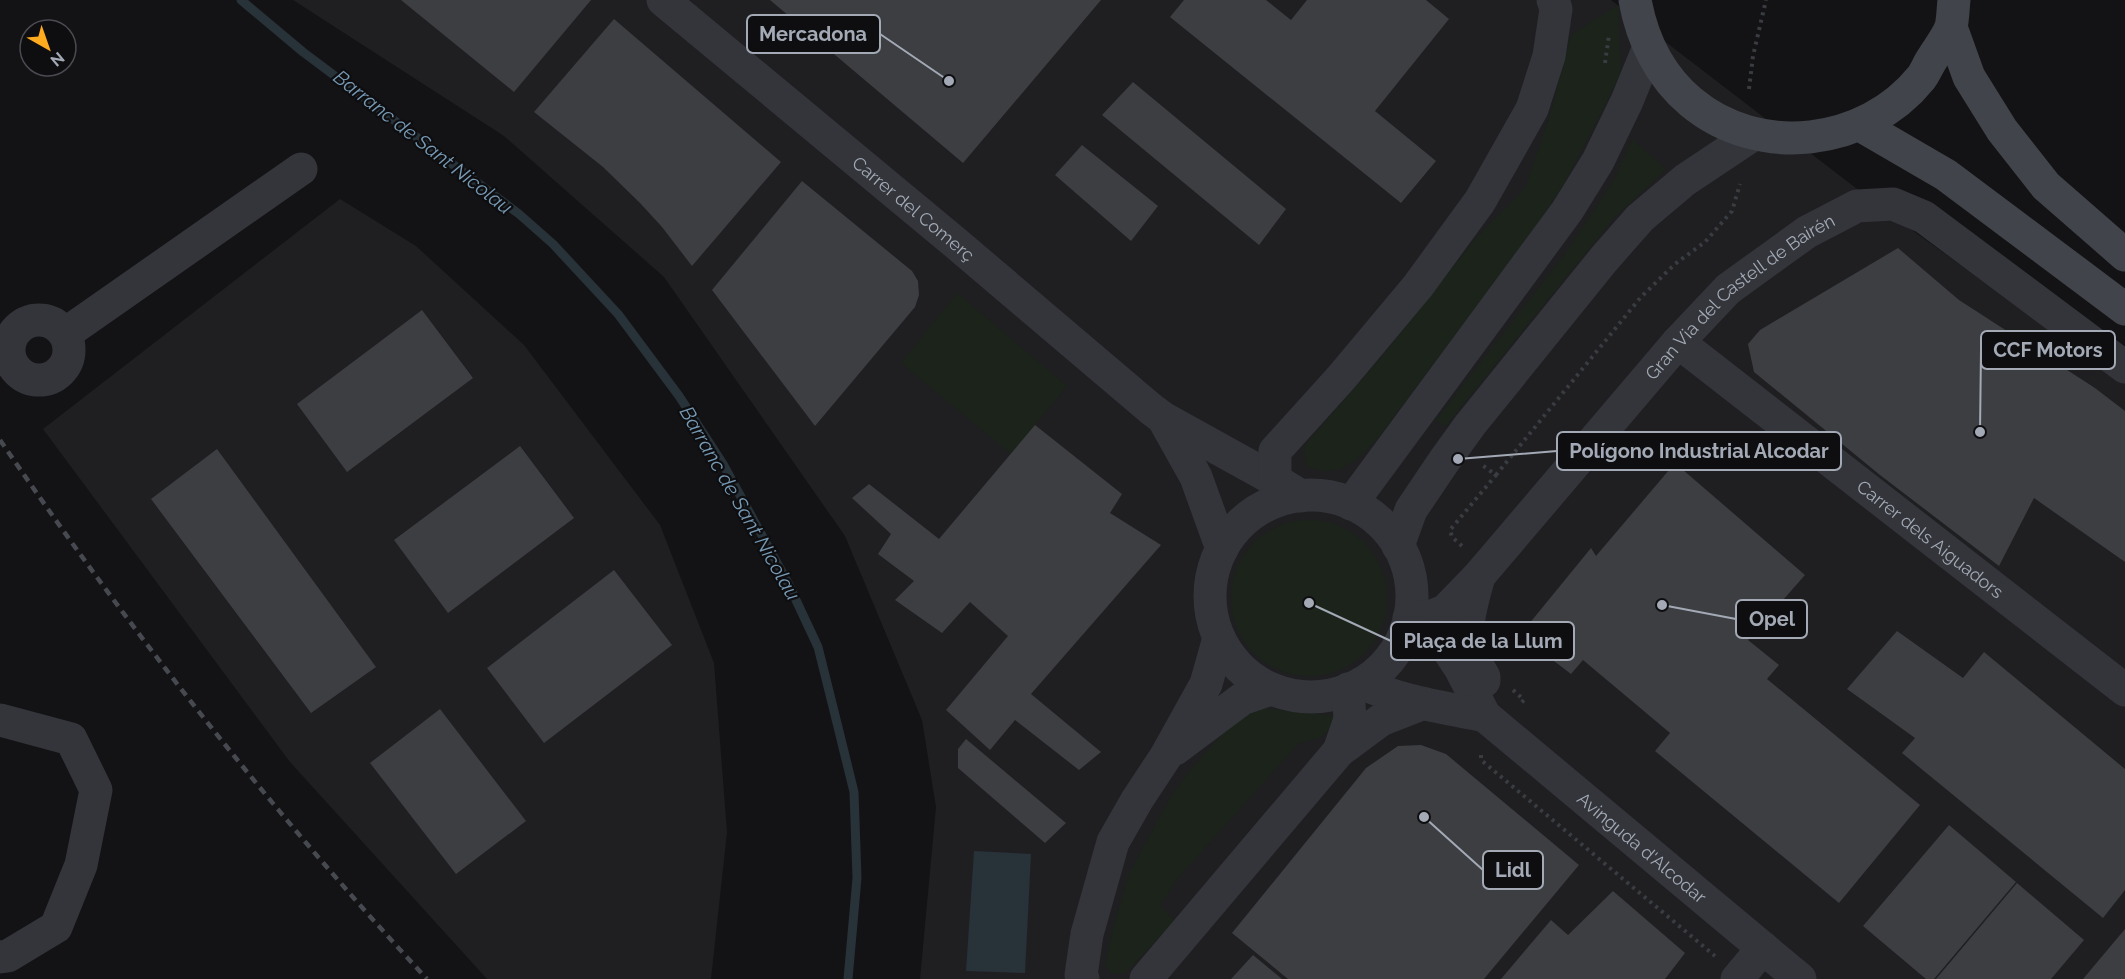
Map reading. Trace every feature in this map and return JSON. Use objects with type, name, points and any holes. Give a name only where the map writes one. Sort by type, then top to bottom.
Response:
[{"type":"main road","points":[[1635,0],[1649,47],[1667,77],[1692,102],[1721,121],[1754,134],[1789,139],[1826,136],[1860,125],[1893,105],[1921,78],[1952,13]]},
{"type":"main road","points":[[1952,13],[1969,77],[2002,130],[2046,186],[2125,255]]},
{"type":"main road","points":[[1860,125],[1946,175],[2125,309]]},
{"type":"street","name":"Carrer del Comerç","points":[[663,0],[1163,418],[1288,488]]},
{"type":"street","points":[[1288,488],[1335,498],[1365,511],[1378,521],[1398,546],[1406,563],[1410,581],[1411,599],[1407,623],[1389,660],[1355,686],[1329,695],[1310,697],[1290,695],[1271,689],[1240,668],[1218,638],[1213,620],[1210,584],[1214,566],[1233,532],[1263,507],[1281,500],[1288,488],[1275,451],[1341,378],[1418,286],[1480,201],[1532,109],[1549,56],[1556,9],[1553,0]]},
{"type":"street","points":[[1351,504],[1567,211],[1598,161],[1627,101],[1649,47]]},
{"type":"street","points":[[1398,546],[1411,510],[1444,461],[1470,425],[1604,259],[1640,218],[1676,188],[1754,134]]},
{"type":"street","points":[[65,334],[301,169]]},
{"type":"street","name":"Gran Via del Castell de Bairén","points":[[1407,623],[1444,611],[1479,576],[1678,342],[1728,289],[1807,232],[1857,206],[1893,204],[1924,217],[2125,367]]},
{"type":"street","points":[[30,321],[50,322],[58,326],[65,334],[69,343],[69,353],[61,371],[53,377],[33,379],[24,376],[11,361],[7,322],[21,326],[30,321]]},
{"type":"street","name":"Carrer dels Aiguadors","points":[[1678,342],[2125,690]]},
{"type":"street","name":"Carrer del Comerç","points":[[1163,418],[1197,477],[1222,549]]},
{"type":"street","points":[[1479,576],[1469,613],[1468,632],[1471,652],[1484,677],[1485,716]]},
{"type":"street","name":"Avinguda d'Alcodar","points":[[1407,623],[1441,639],[1460,668],[1485,716],[1800,979]]},
{"type":"street","points":[[1083,979],[1081,975],[1087,934],[1113,842],[1166,756],[1206,684],[1218,638]]},
{"type":"street","points":[[1340,751],[1350,719],[1355,686]]},
{"type":"street","name":"Avinguda d'Alcodar","points":[[1355,686],[1422,704],[1485,716]]},
{"type":"street","points":[[1166,756],[1242,699],[1271,689]]},
{"type":"street","points":[[1146,979],[1340,751],[1381,720],[1422,704]]},
{"type":"street","points":[[0,720],[71,739],[96,790],[81,865],[56,927],[8,956],[0,957]]},
{"type":"street","points":[[1737,979],[1763,948]]},
{"type":"path","points":[[1749,89],[1753,56],[1766,0]]},
{"type":"path","points":[[1496,475],[1641,297],[1675,264],[1705,242],[1732,211],[1743,176]]},
{"type":"shaded area","points":[[293,0],[1611,0],[1891,215],[2125,383],[2125,979],[920,979],[936,807],[922,720],[845,536],[664,277],[504,136]]},
{"type":"shaded area","points":[[1618,5],[1621,74],[1563,186],[1532,232],[1373,444],[1341,468],[1323,471],[1306,466],[1304,446],[1379,360],[1476,238],[1525,188],[1551,112],[1571,35]]},
{"type":"shaded area","points":[[1632,139],[1666,169],[1614,218],[1445,427],[1436,420],[1565,254],[1614,180]]},
{"type":"shaded area","points":[[340,199],[416,246],[524,345],[660,525],[714,663],[727,832],[711,979],[487,979],[290,762],[43,429]]},
{"type":"shaded area","points":[[957,293],[1067,386],[1011,454],[901,363]]},
{"type":"shaded area","points":[[1309,520],[1339,526],[1364,543],[1381,568],[1387,598],[1381,628],[1364,653],[1339,670],[1309,676],[1279,670],[1254,653],[1237,628],[1231,598],[1237,568],[1254,543],[1279,526]]},
{"type":"shaded area","points":[[1261,708],[1334,716],[1332,728],[1321,737],[1298,744],[1176,880],[1160,906],[1175,921],[1125,973],[1112,974],[1105,965],[1130,872],[1170,798],[1191,769],[1236,719]]},
{"type":"shaded area","points":[[974,851],[1031,854],[1025,973],[966,971]]},
{"type":"building","points":[[401,0],[591,0],[514,92]]},
{"type":"building","points":[[770,0],[1101,0],[963,163]]},
{"type":"building","points":[[1184,0],[1266,0],[1291,20],[1307,0],[1426,0],[1449,19],[1375,111],[1436,161],[1401,203],[1170,17]]},
{"type":"building","points":[[614,19],[781,162],[692,266],[640,203],[603,167],[534,112]]},
{"type":"building","points":[[1133,82],[1286,209],[1259,245],[1102,115]]},
{"type":"building","points":[[1082,145],[1158,206],[1131,241],[1055,175]]},
{"type":"building","points":[[802,181],[912,271],[918,281],[919,295],[915,307],[815,426],[712,290]]},
{"type":"building","points":[[1898,248],[1959,300],[2095,388],[2125,411],[2125,562],[2034,498],[1999,566],[1880,475],[1754,372],[1748,344],[1760,330]]},
{"type":"building","points":[[422,310],[473,378],[347,472],[297,404]]},
{"type":"building","points":[[1035,425],[1122,494],[1110,513],[1161,545],[1031,694],[1101,752],[1079,770],[1015,720],[990,750],[946,710],[1008,636],[970,602],[942,633],[895,600],[914,581],[878,554],[891,534],[852,498],[869,484],[939,539]]},
{"type":"building","points":[[520,446],[574,518],[448,613],[394,540]]},
{"type":"building","points":[[217,449],[376,667],[311,713],[151,499]]},
{"type":"building","points":[[1675,463],[1805,575],[1748,640],[1779,665],[1767,679],[1920,805],[1839,903],[1655,751],[1670,733],[1583,660],[1571,674],[1520,635],[1591,548],[1596,556]]},
{"type":"building","points":[[614,570],[672,645],[544,743],[487,668]]},
{"type":"building","points":[[1897,631],[1963,678],[1984,652],[2125,769],[2125,890],[2103,918],[1902,753],[1915,738],[1847,689]]},
{"type":"building","points":[[440,709],[526,821],[456,874],[370,763]]},
{"type":"building","points":[[966,739],[1066,823],[1045,843],[958,768],[958,749]]},
{"type":"building","points":[[1421,745],[1446,754],[1579,865],[1484,979],[1288,979],[1232,933],[1366,768],[1398,746]]},
{"type":"building","points":[[1949,825],[2016,882],[1934,979],[1926,979],[1863,926]]},
{"type":"building","points":[[2017,883],[2084,940],[2051,979],[1936,979]]},
{"type":"building","points":[[1613,891],[1685,953],[1665,979],[1501,979],[1551,920],[1568,935]]},
{"type":"building","points":[[2125,929],[2125,979],[2083,979]]},
{"type":"building","points":[[1253,955],[1282,979],[1231,979]]},
{"type":"waterway","name":"Barranc de Sant Nicolau","points":[[241,0],[303,52],[519,214],[553,244],[618,314],[679,396],[723,464],[788,583],[818,647],[854,792],[857,878],[848,979]]},
{"type":"railway","points":[[0,440],[99,580],[203,717],[313,850],[427,979]]},
{"type":"place","name":"Mercadona","points":[[949,81]]},
{"type":"place","name":"CCF Motors","points":[[1980,432]]},
{"type":"place","name":"Polígono Industrial Alcodar","points":[[1458,459]]},
{"type":"place","name":"Plaça de la Llum","points":[[1309,603]]},
{"type":"place","name":"Opel","points":[[1662,605]]},
{"type":"place","name":"Lidl","points":[[1424,817]]}]
